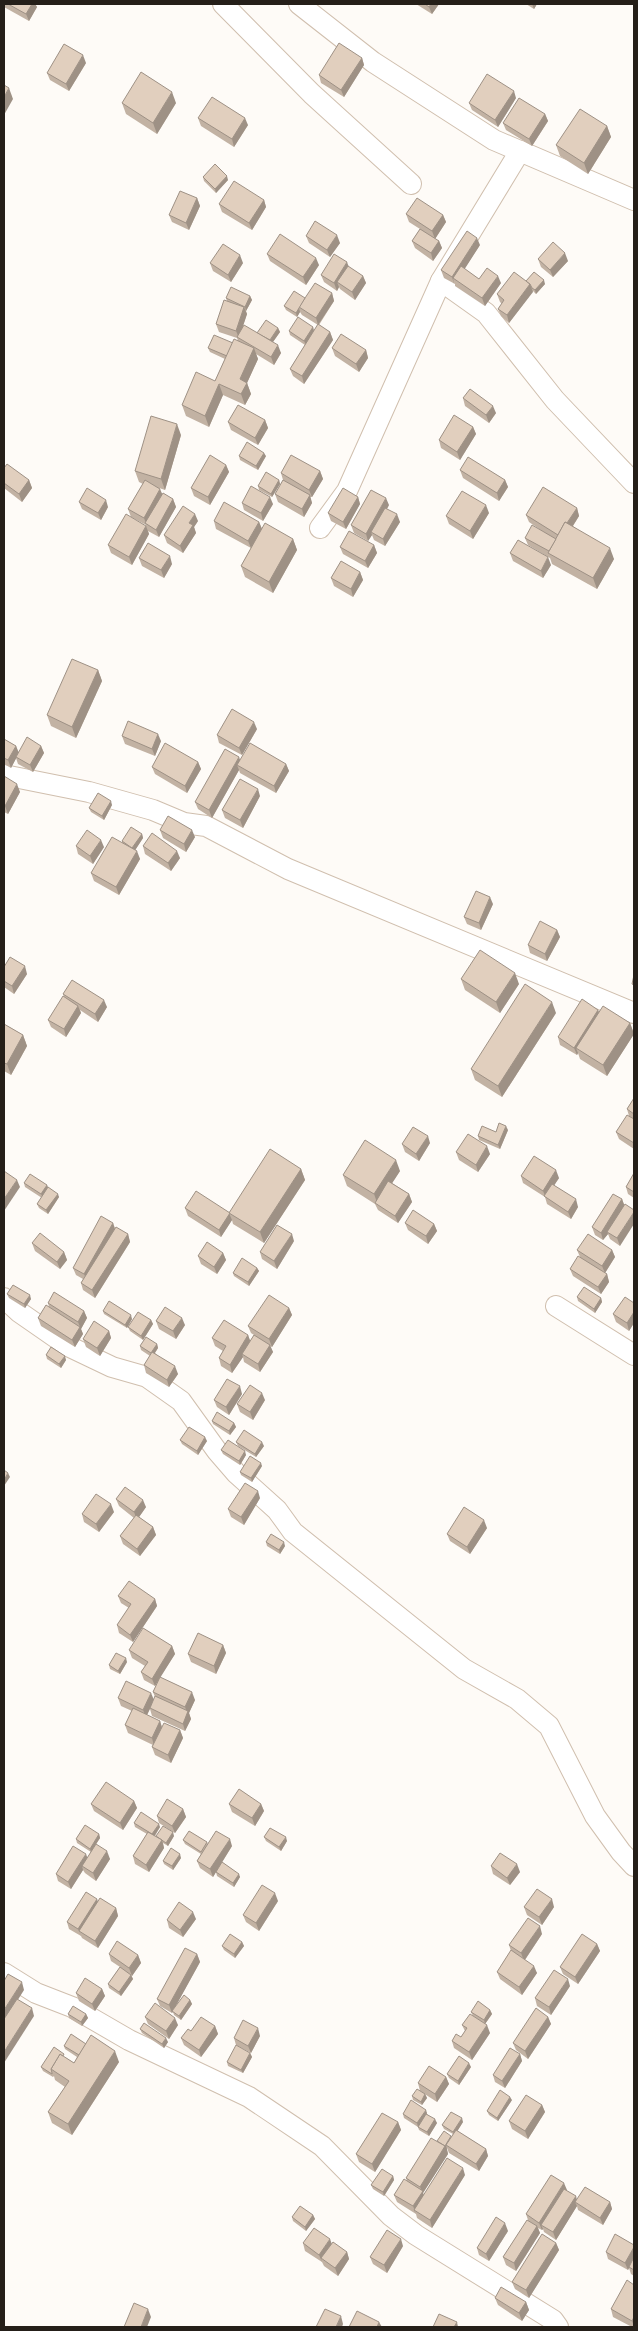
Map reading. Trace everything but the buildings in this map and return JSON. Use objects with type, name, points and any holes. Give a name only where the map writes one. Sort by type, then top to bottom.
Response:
[{"type":"street","points":[[223,4],[312,94],[411,184]]},
{"type":"street","points":[[299,4],[373,62],[494,140],[634,200]]},
{"type":"street","points":[[320,528],[348,491],[441,281],[520,151]]},
{"type":"street","points":[[441,281],[486,313],[555,400],[634,483]]},
{"type":"street","points":[[4,776],[89,792],[153,810],[184,823],[206,826],[288,869],[634,1013]]},
{"type":"street","points":[[4,1298],[19,1312],[68,1346],[112,1367],[147,1377],[181,1401],[236,1473],[277,1510],[300,1538],[464,1669],[517,1699],[549,1726],[595,1816],[621,1852],[634,1866]]},
{"type":"street","points":[[556,1306],[634,1355]]},
{"type":"street","points":[[4,1973],[36,1993],[72,2007],[129,2040],[249,2097],[322,2146],[391,2216],[416,2235],[553,2320],[558,2327]]}]
